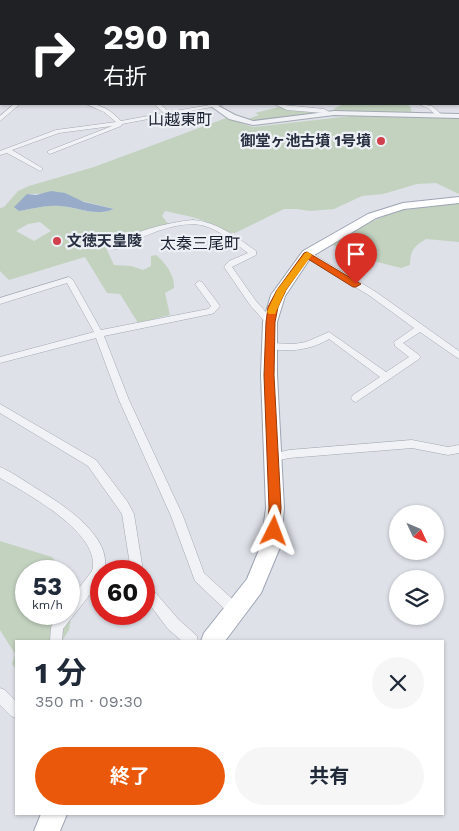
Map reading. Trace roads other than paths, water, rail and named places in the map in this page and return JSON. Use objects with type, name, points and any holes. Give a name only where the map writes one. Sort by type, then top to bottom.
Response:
[{"type":"main road","points":[[213,640],[236,611],[260,574],[271,545],[275,508],[269,401],[270,322],[278,295],[307,254],[334,237],[386,210],[420,203],[459,200]]},
{"type":"main road","points":[[47,831],[54,815]]},
{"type":"street","points":[[0,119],[16,105]]},
{"type":"street","points":[[94,105],[99,106],[120,123]]},
{"type":"street","points":[[149,106],[153,105]]},
{"type":"street","points":[[158,105],[168,114]]},
{"type":"street","points":[[3,151],[58,132],[120,123],[213,105],[235,118],[253,123],[328,113],[459,116]]},
{"type":"street","points":[[280,105],[287,108],[324,111],[328,113]]},
{"type":"street","points":[[424,105],[430,107],[440,116]]},
{"type":"street","points":[[50,152],[120,123]]},
{"type":"street","points":[[3,151],[40,169]]},
{"type":"street","points":[[114,246],[138,235],[175,225],[204,223],[232,238],[253,253],[232,263],[228,267],[258,310],[270,322]]},
{"type":"street","points":[[307,254],[373,294],[459,354]]},
{"type":"street","points":[[0,301],[69,280],[99,334],[128,408],[177,516],[199,577],[236,611]]},
{"type":"street","points":[[0,360],[99,334],[211,311],[216,306],[199,284]]},
{"type":"street","points":[[356,398],[416,357],[398,344],[398,342],[421,328]]},
{"type":"street","points":[[270,346],[302,347],[313,345],[329,335],[386,377]]},
{"type":"street","points":[[0,408],[92,464],[123,504],[128,514],[135,560]]},
{"type":"street","points":[[271,458],[289,454],[412,444],[448,452],[459,449]]},
{"type":"street","points":[[0,472],[62,511],[84,531],[100,554],[99,567],[80,596]]},
{"type":"street","points":[[155,602],[173,624],[191,640]]},
{"type":"street","points":[[56,640],[58,625]]},
{"type":"street","points":[[0,695],[15,710]]},
{"type":"water","points":[[51,191],[65,193],[84,202],[114,209],[93,212],[54,206],[19,211],[14,207],[27,194],[36,195]]},
{"type":"place","name":"御堂ヶ池古墳 1号墳","points":[[381,141]]},
{"type":"place","name":"文徳天皇陵","points":[[57,241]]},
{"type":"district","name":"山越東町","points":[[180,119]]},
{"type":"district","name":"太秦三尾町","points":[[200,243]]}]
